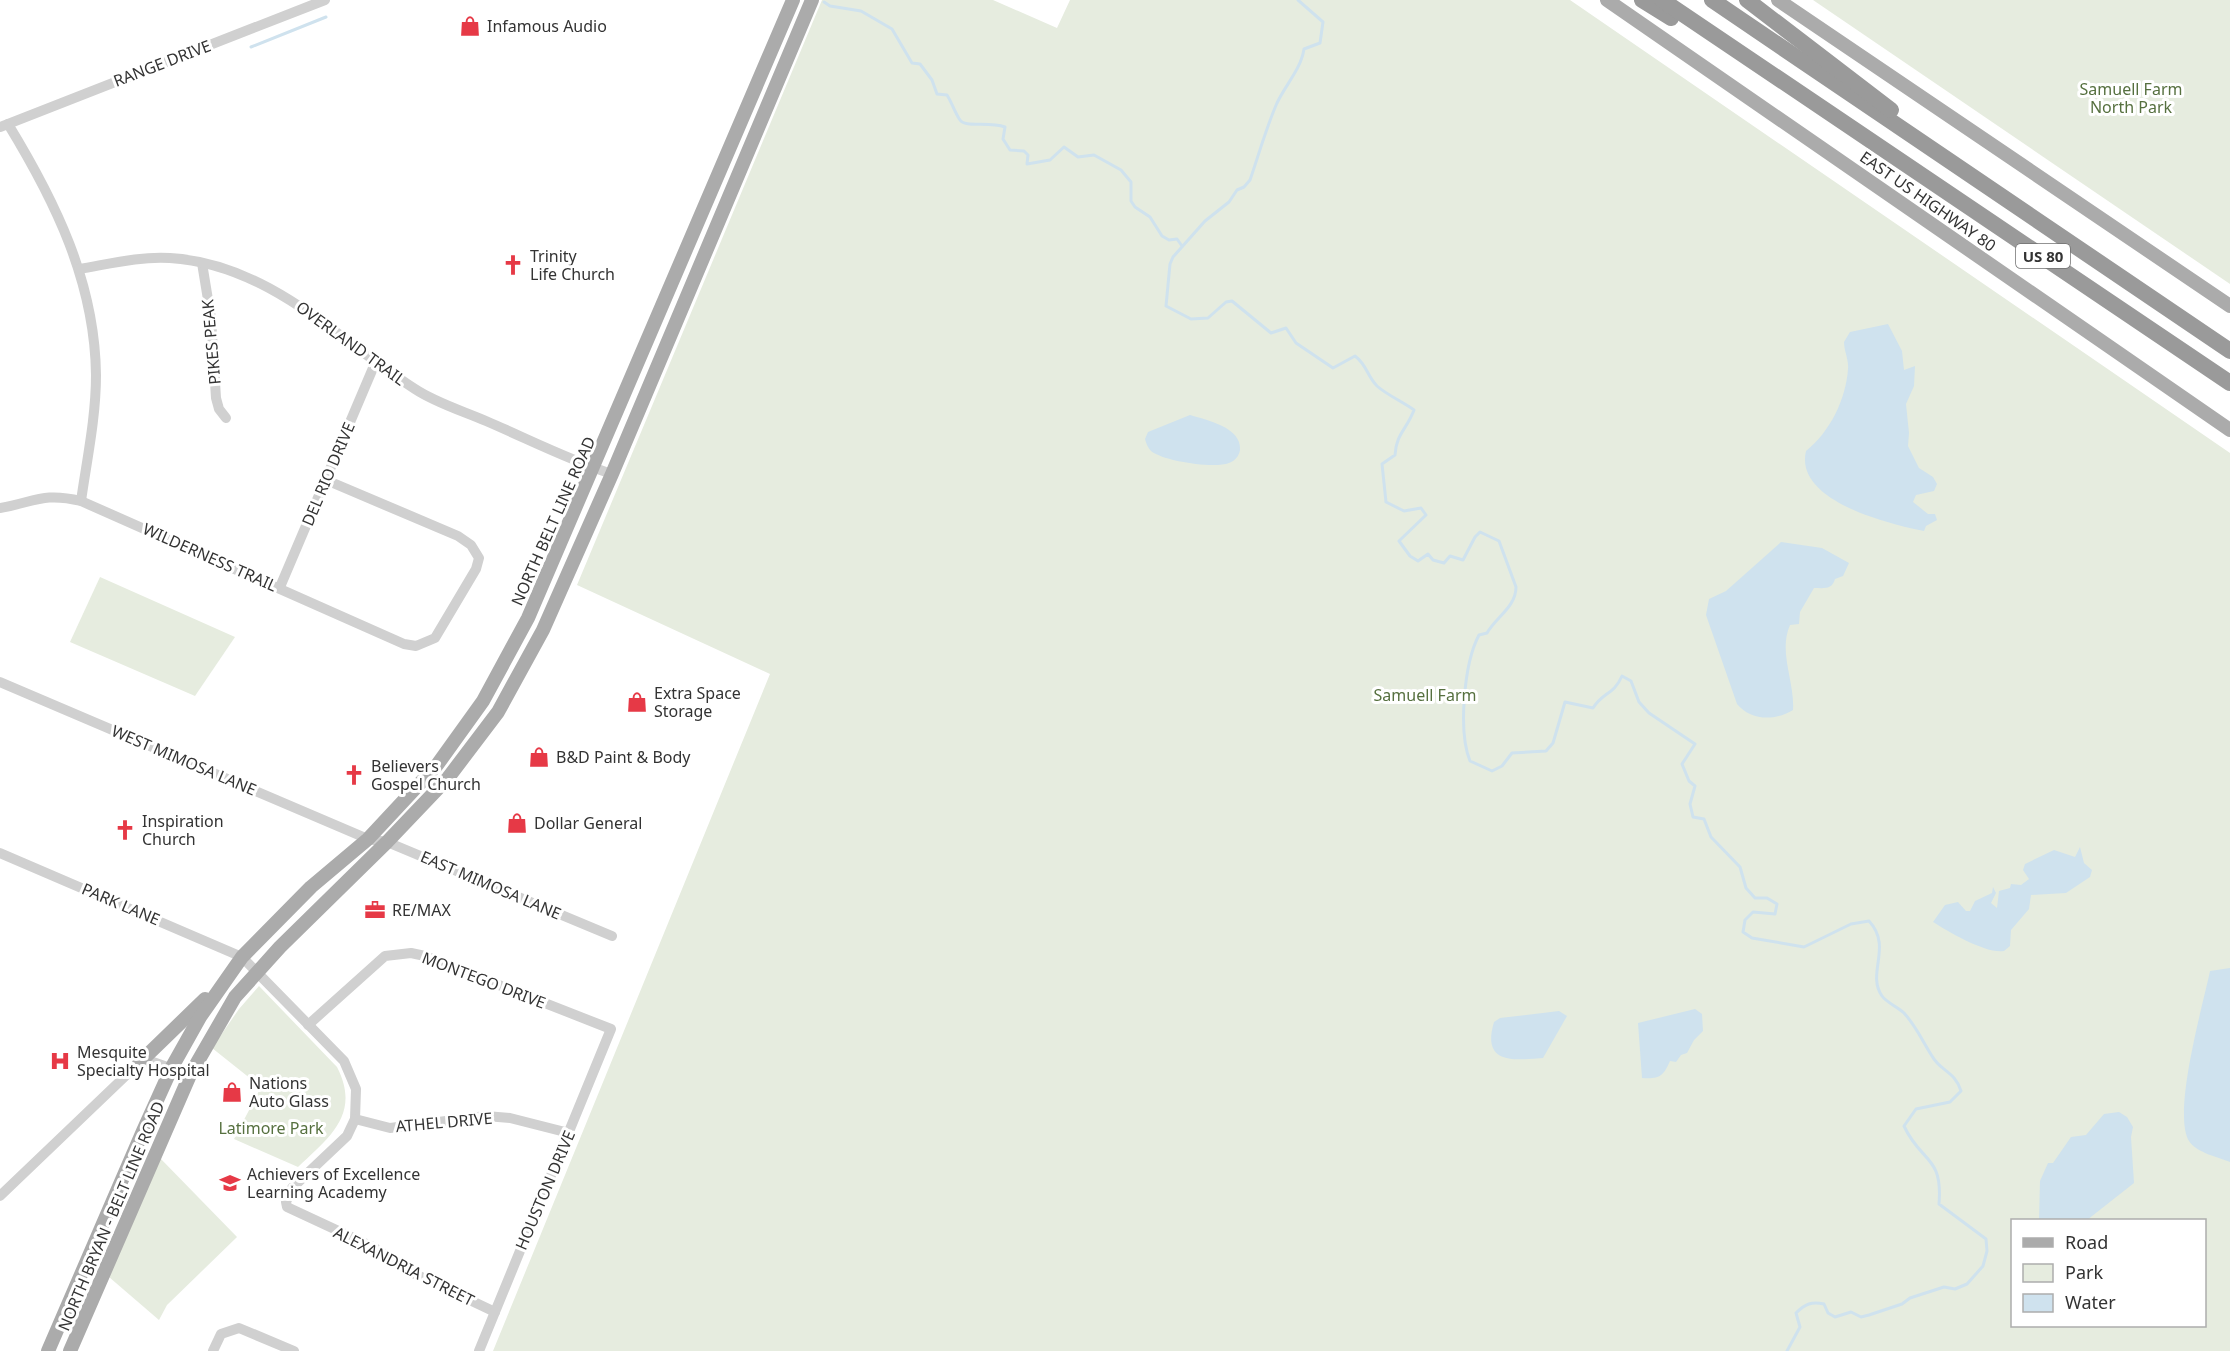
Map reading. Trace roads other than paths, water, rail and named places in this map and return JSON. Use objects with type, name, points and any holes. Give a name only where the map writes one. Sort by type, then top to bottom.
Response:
[{"type":"highway","points":[[1642,0],[1816,112],[1857,130]]},
{"type":"highway","name":"US 80","points":[[1662,0],[2230,382]]},
{"type":"highway","name":"US 80","points":[[1712,0],[2230,351]]},
{"type":"highway","points":[[1747,0],[2055,233]]},
{"type":"main road","name":"NORTH BELT LINE ROAD","points":[[226,979],[242,957],[311,887],[368,838],[437,765],[483,701],[528,618],[793,0]]},
{"type":"main road","name":"NORTH BELT LINE ROAD","points":[[256,971],[387,842],[448,778],[498,712],[543,630],[612,474],[812,0]]},
{"type":"main road","name":"EAST US HIGHWAY 80","points":[[1607,0],[2230,430]]},
{"type":"main road","points":[[1778,0],[2230,306]]},
{"type":"main road","points":[[736,132],[753,139]]},
{"type":"main road","name":"NORTH BRYAN - BELT LINE ROAD","points":[[70,1351],[190,1075],[235,997],[256,971]]},
{"type":"main road","points":[[139,1063],[226,979]]},
{"type":"main road","name":"NORTH BRYAN - BELT LINE ROAD","points":[[48,1351],[172,1067],[200,1017],[226,979]]},
{"type":"street","name":"RANGE DRIVE","points":[[4,125],[325,0]]},
{"type":"street","points":[[4,125],[42,179],[62,221],[80,269],[89,314],[96,374],[93,422],[81,501]]},
{"type":"street","name":"OVERLAND TRAIL","points":[[80,269],[128,260],[169,258],[202,263],[254,281],[292,300],[417,391],[612,474]]},
{"type":"street","name":"PIKES PEAK","points":[[202,263],[211,318],[216,398],[219,409],[226,418]]},
{"type":"street","name":"DEL RIO DRIVE","points":[[280,587],[376,361]]},
{"type":"street","name":"WILDERNESS TRAIL","points":[[0,508],[36,497],[59,496],[81,501],[280,587],[404,645],[416,646],[435,638],[476,569],[479,558],[471,545],[458,536],[326,480]]},
{"type":"street","name":"WEST MIMOSA LANE","points":[[0,682],[368,838]]},
{"type":"street","name":"EAST MIMOSA LANE","points":[[368,838],[387,842],[612,936]]},
{"type":"street","name":"PARK LANE","points":[[0,853],[242,957]]},
{"type":"street","name":"MONTEGO DRIVE","points":[[308,1025],[385,956],[411,953],[425,956],[611,1029]]},
{"type":"street","points":[[242,957],[350,1070],[357,1098],[355,1119]]},
{"type":"street","name":"HOUSTON DRIVE","points":[[479,1351],[611,1029]]},
{"type":"street","points":[[0,1196],[139,1063],[153,1062],[190,1075]]},
{"type":"street","name":"ATHEL DRIVE","points":[[355,1119],[397,1127],[486,1116],[510,1118],[569,1133]]},
{"type":"street","name":"ALEXANDRIA STREET","points":[[355,1119],[348,1136],[292,1188],[286,1202],[290,1210],[373,1246],[415,1274],[495,1312]]},
{"type":"street","points":[[213,1351],[221,1334],[239,1328],[294,1351]]},
{"type":"water","points":[[1888,324],[1902,351],[1904,370],[1915,366],[1914,386],[1906,404],[1908,446],[1919,468],[1933,477],[1937,484],[1934,491],[1916,495],[1913,502],[1928,514],[1935,514],[1937,520],[1926,526],[1924,531],[1889,523],[1847,507],[1814,484],[1806,469],[1806,451],[1829,425],[1844,392],[1848,366],[1844,342],[1850,332]]},
{"type":"water","points":[[1190,415],[1222,426],[1235,436],[1240,450],[1235,460],[1222,465],[1201,464],[1177,461],[1151,451],[1145,439],[1148,432]]},
{"type":"water","points":[[1781,542],[1822,548],[1849,563],[1843,576],[1835,579],[1830,587],[1814,588],[1800,612],[1799,624],[1790,625],[1786,656],[1793,710],[1779,716],[1763,718],[1749,714],[1737,704],[1706,615],[1709,599],[1726,591]]},
{"type":"water","points":[[2080,847],[2084,863],[2092,870],[2090,877],[2066,893],[2031,895],[2029,909],[2011,930],[2010,946],[2004,951],[1978,946],[1933,922],[1945,905],[1958,902],[1966,911],[1970,911],[1975,901],[1992,893],[1993,887],[1996,893],[1991,903],[1997,908],[1999,891],[2010,888],[2011,884],[2021,885],[2029,879],[2023,870],[2025,864],[2054,850],[2075,857]]},
{"type":"water","points":[[2230,968],[2230,1162],[2202,1152],[2189,1141],[2185,1127],[2184,1107],[2190,1058],[2210,971]]},
{"type":"water","points":[[1695,1009],[1702,1014],[1703,1031],[1694,1040],[1687,1053],[1681,1055],[1676,1062],[1670,1061],[1660,1076],[1642,1078],[1638,1023]]},
{"type":"water","points":[[1559,1011],[1567,1016],[1543,1058],[1512,1059],[1496,1053],[1492,1046],[1491,1036],[1494,1022],[1500,1018]]},
{"type":"water","points":[[2119,1112],[2127,1117],[2133,1127],[2131,1137],[2134,1183],[2088,1219],[2039,1219],[2040,1181],[2048,1163],[2053,1163],[2071,1137],[2086,1135],[2104,1114]]},
{"type":"waterway","points":[[1298,0],[1323,22],[1320,43],[1304,49],[1300,63],[1273,112],[1250,180],[1244,187],[1237,190],[1229,202],[1205,221],[1173,257],[1170,264],[1166,306],[1191,319],[1208,318],[1226,302],[1232,301],[1271,333],[1286,328],[1296,343],[1333,368],[1355,356],[1377,386],[1414,410],[1400,437],[1395,455],[1382,464],[1386,502],[1404,511],[1421,508],[1426,515],[1399,541],[1410,556],[1418,561],[1428,554],[1433,560],[1444,563],[1450,556],[1463,560],[1480,532],[1499,541],[1516,587],[1509,606],[1487,633],[1479,635],[1470,662],[1464,698],[1464,733],[1470,761],[1492,771],[1502,766],[1512,753],[1546,751],[1553,743],[1565,702],[1593,708],[1615,687],[1622,676],[1631,681],[1639,702],[1649,713],[1695,744],[1682,764],[1689,781],[1695,786],[1690,804],[1693,817],[1704,819],[1711,837],[1740,867],[1746,888],[1755,898],[1767,898],[1777,904],[1775,914],[1753,912],[1745,920],[1743,932],[1752,938],[1804,947],[1851,924],[1869,921],[1879,940],[1877,978],[1882,996],[1908,1018],[1935,1061],[1955,1079],[1961,1091],[1950,1102],[1916,1109],[1904,1126],[1938,1176],[1939,1204],[1986,1239],[1987,1251],[1983,1266],[1967,1284],[1955,1289],[1944,1287],[1861,1317],[1851,1312],[1835,1317],[1828,1313],[1824,1304],[1816,1303],[1802,1307],[1796,1313],[1800,1327],[1787,1351]]},
{"type":"waterway","points":[[824,2],[830,6],[861,11],[892,29],[912,63],[920,64],[932,80],[937,94],[947,95],[960,120],[967,124],[992,124],[1005,127],[1003,139],[1010,150],[1024,151],[1028,155],[1027,164],[1050,160],[1064,147],[1078,157],[1094,155],[1121,170],[1131,182],[1131,201],[1135,207],[1150,217],[1162,236],[1169,240],[1177,239],[1182,246]]},
{"type":"waterway","points":[[251,47],[326,17]]},
{"type":"place","name":"Infamous Audio","points":[[470,26]]},
{"type":"place","name":"Trinity Life Church","points":[[513,265]]},
{"type":"place","name":"Extra Space Storage","points":[[637,702]]},
{"type":"place","name":"B&D Paint & Body","points":[[539,757]]},
{"type":"place","name":"Believers Gospel Church","points":[[354,775]]},
{"type":"place","name":"Dollar General","points":[[517,823]]},
{"type":"place","name":"Inspiration Church","points":[[125,830]]},
{"type":"place","name":"RE/MAX","points":[[375,910]]},
{"type":"place","name":"Mesquite Specialty Hospital","points":[[60,1061]]},
{"type":"place","name":"Nations Auto Glass","points":[[232,1092]]},
{"type":"place","name":"Achievers of Excellence Learning Academy","points":[[230,1183]]},
{"type":"park label","name":"Samuell Farm North Park","points":[[2131,98]]},
{"type":"park label","name":"Samuell Farm","points":[[1425,695]]},
{"type":"park label","name":"Latimore Park","points":[[271,1128]]}]
